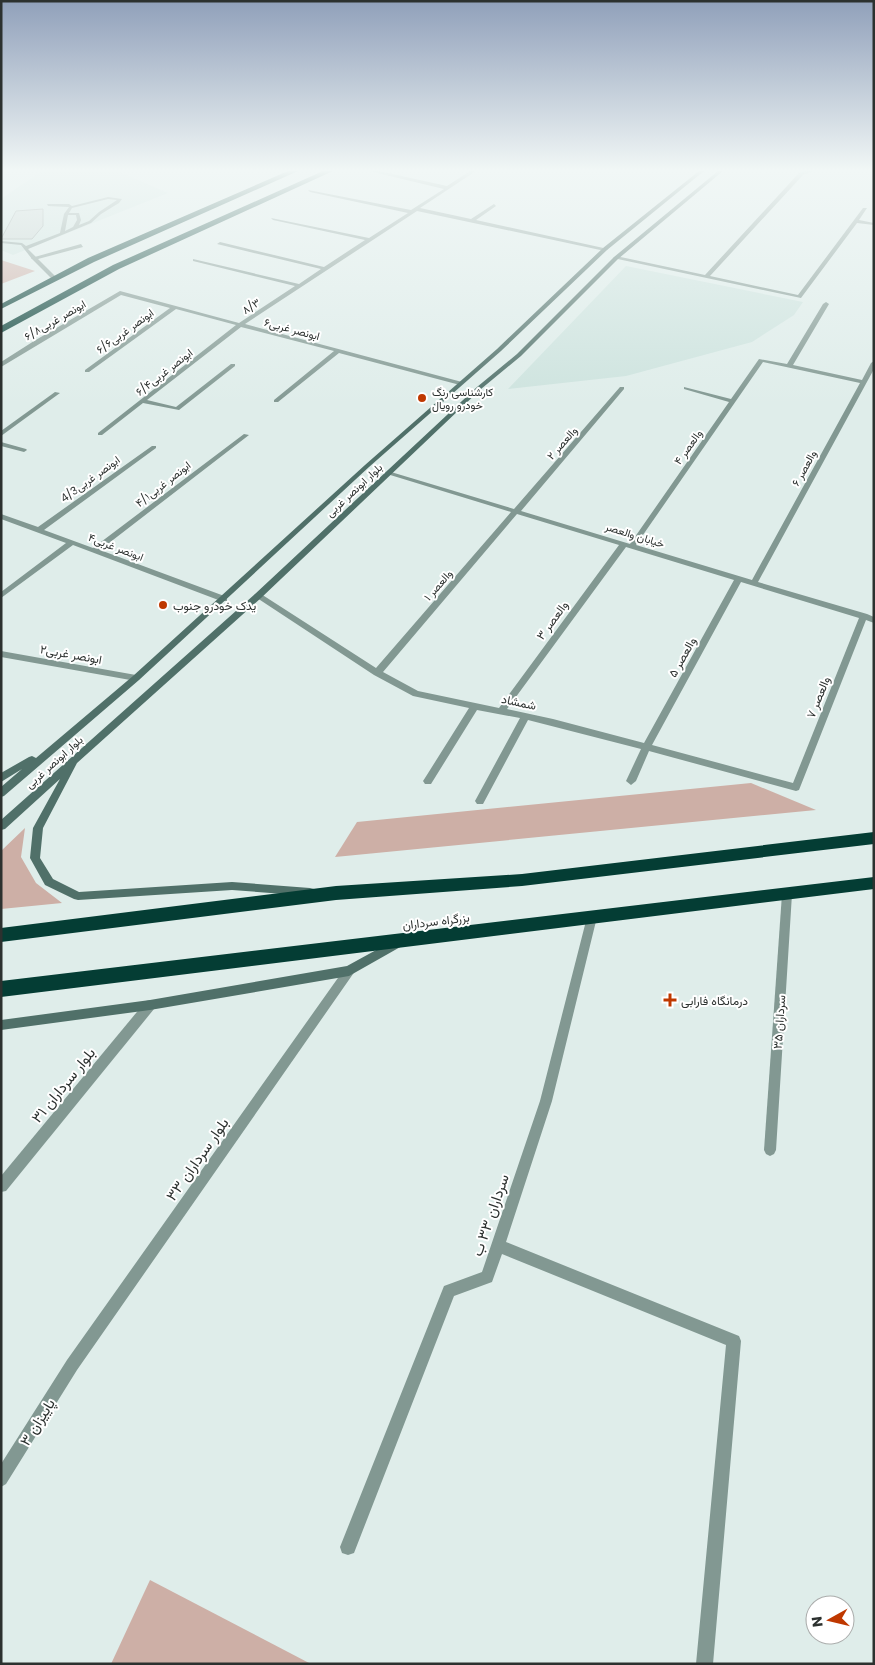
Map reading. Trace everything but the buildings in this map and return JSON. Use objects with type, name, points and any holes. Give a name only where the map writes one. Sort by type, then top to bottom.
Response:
[{"type":"highway","points":[[1,308],[54,278],[117,249]]},
{"type":"highway","points":[[1,330],[80,285],[157,249]]},
{"type":"highway","points":[[1,935],[336,893],[522,880],[874,838]]},
{"type":"highway","name":"بزرگراه سرداران","points":[[1,989],[874,883]]},
{"type":"main road","name":"بلوار ابونصر غربی","points":[[1,793],[136,678],[224,599],[507,343],[605,249]]},
{"type":"main road","name":"بلوار ابونصر غربی","points":[[1,826],[258,596],[479,388],[519,355],[627,249]]},
{"type":"main road","points":[[569,283],[588,287]]},
{"type":"main road","points":[[1,778],[57,744]]},
{"type":"main road","points":[[77,756],[38,828],[35,858],[49,882],[78,896],[232,886],[336,893]]},
{"type":"main road","points":[[1,1025],[150,1005],[349,971],[398,942]]},
{"type":"street","points":[[34,258],[70,249]]},
{"type":"street","points":[[240,249],[326,269]]},
{"type":"street","name":"۸/۳","points":[[240,325],[357,249]]},
{"type":"street","points":[[706,277],[732,249]]},
{"type":"street","points":[[616,258],[799,297],[835,249]]},
{"type":"street","points":[[34,258],[54,278]]},
{"type":"street","points":[[195,260],[300,286]]},
{"type":"street","name":"۶ابونصر غربی","points":[[120,293],[460,384]]},
{"type":"street","name":"۶/۸ابونصر غربی","points":[[1,364],[120,293]]},
{"type":"street","points":[[826,304],[789,366],[863,382]]},
{"type":"street","name":"۶/۶ابونصر غربی","points":[[87,371],[174,308]]},
{"type":"street","name":"۶/۴ابونصر غربی","points":[[100,434],[240,325]]},
{"type":"street","points":[[276,401],[338,351]]},
{"type":"street","name":"والعصر ۴","points":[[628,545],[761,360],[789,366]]},
{"type":"street","name":"والعصر ۶","points":[[754,583],[874,363]]},
{"type":"street","points":[[142,401],[177,409],[233,365]]},
{"type":"street","name":"والعصر ۲","points":[[516,512],[622,388]]},
{"type":"street","points":[[686,388],[733,401]]},
{"type":"street","points":[[1,434],[57,393]]},
{"type":"street","name":"۴/۱ابونصر غربی","points":[[95,550],[246,435]]},
{"type":"street","points":[[1,444],[24,450]]},
{"type":"street","name":"4/3ابونصر غربی","points":[[39,530],[154,447]]},
{"type":"street","name":"خیابان والعصر","points":[[389,473],[874,620]]},
{"type":"street","name":"والعصر ۱","points":[[377,673],[516,512]]},
{"type":"street","name":"۴ابونصر غربی","points":[[1,516],[224,599]]},
{"type":"street","points":[[1,596],[72,542]]},
{"type":"street","name":"والعصر ۳","points":[[501,711],[628,545]]},
{"type":"street","name":"والعصر ۵","points":[[631,781],[646,747],[739,579]]},
{"type":"street","name":"شمشاد","points":[[258,596],[377,673],[416,694],[526,716],[796,787]]},
{"type":"street","name":"والعصر ۷","points":[[796,787],[864,616]]},
{"type":"street","name":"۲ابونصر غربی","points":[[1,654],[136,678]]},
{"type":"street","points":[[428,781],[475,706]]},
{"type":"street","points":[[480,801],[526,716]]},
{"type":"street","name":"سرداران ۳۵","points":[[770,1150],[787,894]]},
{"type":"street","name":"سرداران ۳۳ ب","points":[[348,1547],[449,1291],[487,1277],[546,1101],[592,917]]},
{"type":"street","name":"بلوار سرداران ۳۳","points":[[72,1364],[349,971]]},
{"type":"street","name":"بلوار سرداران ۳۱","points":[[1,1186],[150,1005]]},
{"type":"street","points":[[498,1245],[734,1341],[704,1664]]},
{"type":"street","name":"پاییزان ۳","points":[[1,1479],[72,1364]]},
{"type":"lane","points":[[27,249],[34,258]]},
{"type":"shaded area","points":[[1,249],[29,249],[13,255]]},
{"type":"shaded area","points":[[1,260],[35,271],[1,284]]},
{"type":"shaded area","points":[[626,266],[803,302],[794,315],[752,342],[626,376],[508,389]]},
{"type":"shaded area","points":[[751,783],[816,810],[335,857],[357,822]]},
{"type":"shaded area","points":[[25,828],[21,857],[36,883],[62,903],[1,909],[1,851]]},
{"type":"shaded area","points":[[150,1580],[311,1664],[111,1664]]},
{"type":"place","name":"کارشناسی رنگ خودرو رویال","points":[[422,398]]},
{"type":"place","name":"یدک خودرو جنوب","points":[[163,605]]},
{"type":"place","name":"درمانگاه فارابی","points":[[670,1000]]}]
